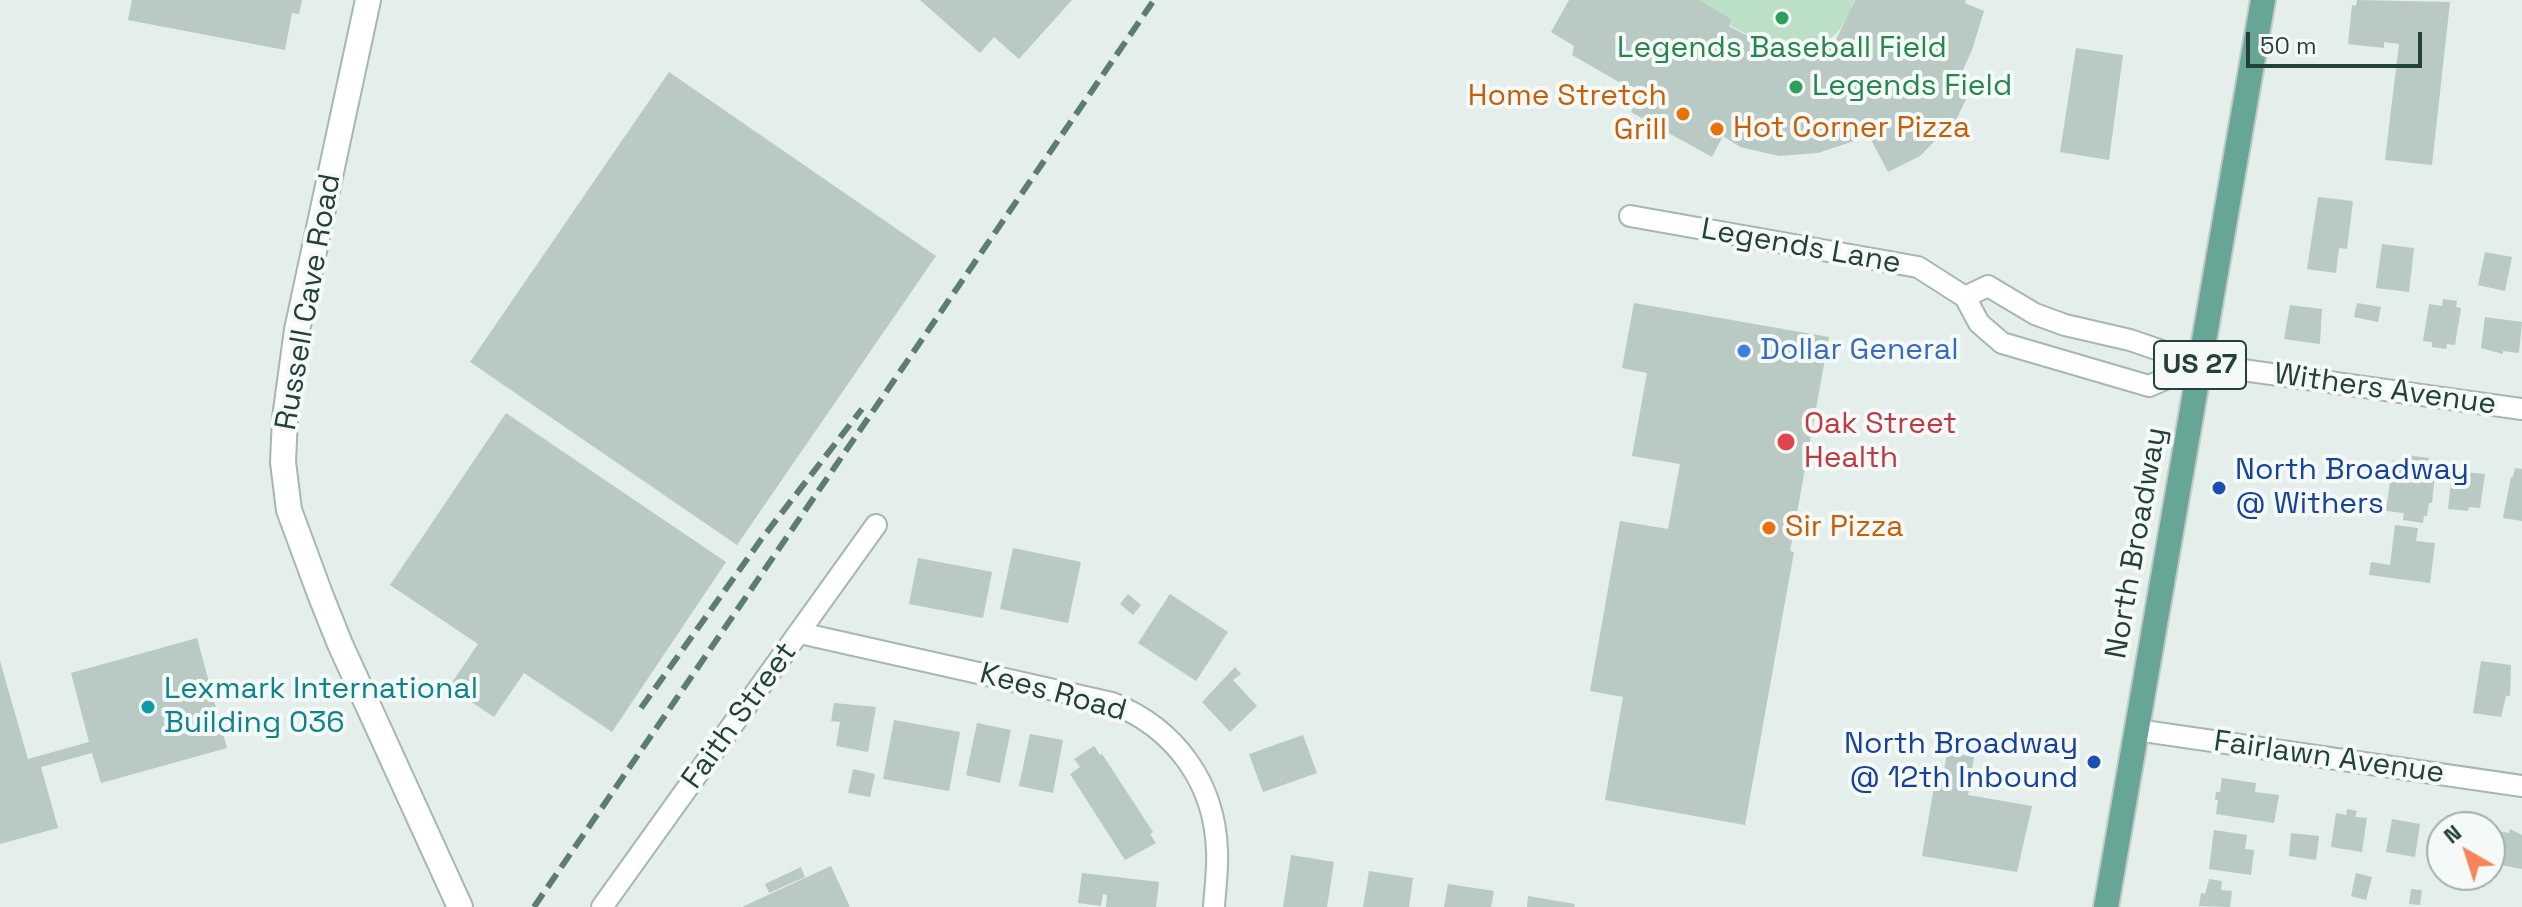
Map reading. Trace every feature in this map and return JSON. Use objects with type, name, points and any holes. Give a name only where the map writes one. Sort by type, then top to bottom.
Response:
[{"type":"main road","name":"North Broadway","points":[[2106,907],[2263,0]]},
{"type":"street","name":"Russell Cave Road","points":[[368,0],[297,330],[285,418],[283,462],[289,510],[325,606],[460,907]]},
{"type":"street","name":"Legends Lane","points":[[1630,216],[1918,267],[1965,297],[1979,323],[2002,343],[2149,386],[2200,364]]},
{"type":"street","points":[[1965,297],[1988,286],[2035,314],[2065,325],[2130,340],[2200,364]]},
{"type":"street","name":"Withers Avenue","points":[[2200,364],[2522,409]]},
{"type":"street","name":"Faith Street","points":[[602,907],[876,525]]},
{"type":"street","name":"Kees Road","points":[[800,633],[1101,700],[1132,711],[1155,725],[1190,762],[1204,789],[1213,817],[1217,852],[1214,907]]},
{"type":"street","name":"Fairlawn Avenue","points":[[2137,730],[2522,786]]},
{"type":"green space","name":"Legends Baseball Field","points":[[1685,0],[1854,0],[1842,26],[1828,40],[1782,54]]},
{"type":"building","points":[[132,0],[302,0],[299,14],[292,13],[285,50],[128,20]]},
{"type":"building","points":[[920,0],[1072,0],[1019,59],[994,37],[980,53]]},
{"type":"building","name":"Legends Field","points":[[1569,0],[1699,0],[1731,19],[1729,26],[1784,56],[1822,50],[1835,42],[1855,0],[1966,0],[1965,3],[1984,11],[1972,50],[1957,83],[1970,91],[1957,118],[1920,156],[1888,172],[1869,136],[1818,153],[1779,156],[1740,147],[1723,136],[1712,157],[1631,112],[1640,94],[1572,55],[1574,46],[1551,32]]},
{"type":"building","points":[[2357,0],[2450,2],[2432,165],[2385,160],[2399,44],[2384,42],[2384,48],[2348,44],[2352,5],[2356,6]]},
{"type":"building","points":[[2076,48],[2123,55],[2109,160],[2060,152]]},
{"type":"building","points":[[669,72],[936,256],[737,545],[470,362]]},
{"type":"building","points":[[2318,197],[2353,201],[2347,249],[2339,248],[2336,273],[2307,269]]},
{"type":"building","points":[[2382,244],[2414,248],[2409,292],[2376,288]]},
{"type":"building","points":[[2485,252],[2512,257],[2505,291],[2478,285]]},
{"type":"building","points":[[2443,299],[2457,301],[2456,307],[2461,308],[2455,345],[2447,344],[2446,349],[2432,347],[2432,342],[2423,341],[2429,304],[2442,306]]},
{"type":"building","points":[[1634,303],[1829,337],[1745,825],[1605,800],[1623,697],[1590,691],[1620,521],[1668,529],[1680,464],[1632,456],[1647,373],[1622,368]]},
{"type":"building","points":[[2357,303],[2381,307],[2378,322],[2354,317]]},
{"type":"building","points":[[2290,305],[2322,309],[2320,344],[2284,339]]},
{"type":"building","points":[[2485,317],[2522,322],[2519,353],[2503,351],[2503,354],[2481,348]]},
{"type":"building","points":[[506,413],[726,562],[612,732],[524,673],[494,717],[449,687],[478,644],[390,585]]},
{"type":"building","points":[[2406,455],[2429,458],[2428,464],[2436,465],[2432,503],[2429,503],[2423,523],[2403,520],[2404,513],[2386,511],[2393,460],[2405,462]]},
{"type":"building","points":[[2515,468],[2522,469],[2522,521],[2503,518]]},
{"type":"building","points":[[2452,471],[2485,474],[2480,508],[2469,507],[2468,511],[2448,509]]},
{"type":"building","points":[[2395,525],[2418,528],[2416,541],[2435,543],[2430,583],[2369,575],[2371,562],[2390,565]]},
{"type":"building","points":[[1013,548],[1081,562],[1068,623],[1000,609]]},
{"type":"building","points":[[918,558],[992,572],[983,618],[909,604]]},
{"type":"building","points":[[1128,594],[1141,605],[1133,615],[1120,604]]},
{"type":"building","points":[[1170,594],[1228,632],[1196,681],[1138,643]]},
{"type":"building","name":"Lexmark International Building 036","points":[[197,638],[227,748],[101,783],[92,753],[41,767],[58,828],[0,844],[0,661],[28,759],[89,742],[71,673]]},
{"type":"building","points":[[2481,661],[2511,665],[2510,696],[2506,696],[2501,717],[2473,713]]},
{"type":"building","points":[[1235,667],[1241,674],[1233,680],[1257,706],[1230,732],[1202,702]]},
{"type":"building","points":[[834,703],[876,707],[868,752],[836,746],[840,722],[831,721]]},
{"type":"building","points":[[894,720],[960,732],[949,791],[883,779]]},
{"type":"building","points":[[977,723],[1011,730],[1000,783],[966,775]]},
{"type":"building","points":[[1030,734],[1063,740],[1053,793],[1019,786]]},
{"type":"building","points":[[1303,735],[1317,773],[1263,792],[1249,754]]},
{"type":"building","points":[[1094,746],[1153,832],[1150,834],[1156,843],[1125,860],[1070,774],[1080,767],[1074,759]]},
{"type":"building","points":[[1947,752],[1974,757],[1968,795],[2032,806],[2017,872],[1922,856],[1934,787],[1941,789]]},
{"type":"building","points":[[853,769],[875,774],[870,797],[848,793]]},
{"type":"building","points":[[2222,778],[2256,783],[2255,792],[2279,795],[2274,823],[2216,814],[2216,792],[2220,792]]},
{"type":"building","points":[[2347,809],[2357,811],[2355,817],[2367,818],[2362,852],[2331,847],[2336,813],[2346,815]]},
{"type":"building","points":[[2392,819],[2420,824],[2415,857],[2386,852]]},
{"type":"building","points":[[2510,829],[2522,835],[2522,869],[2506,866],[2506,832],[2509,833]]},
{"type":"building","points":[[2214,830],[2247,835],[2245,849],[2254,850],[2251,875],[2209,869]]},
{"type":"building","points":[[2291,833],[2319,836],[2316,860],[2289,856]]},
{"type":"building","points":[[1291,855],[1334,862],[1327,907],[1283,907]]},
{"type":"building","points":[[831,866],[850,907],[742,907]]},
{"type":"building","points":[[801,867],[805,877],[769,893],[765,884]]},
{"type":"building","points":[[1369,871],[1413,878],[1409,907],[1363,907]]},
{"type":"building","points":[[1082,873],[1159,882],[1156,907],[1106,907],[1107,895],[1103,894],[1101,906],[1078,903]]},
{"type":"building","points":[[2356,873],[2372,877],[2366,900],[2351,896]]},
{"type":"building","points":[[2209,879],[2222,881],[2221,890],[2232,891],[2230,907],[2199,906],[2201,893],[2205,894]]},
{"type":"building","points":[[1448,884],[1494,891],[1491,907],[1444,907]]},
{"type":"building","points":[[2411,889],[2422,890],[2420,905],[2409,904]]},
{"type":"building","points":[[1528,896],[1575,904],[1574,907],[1527,907]]},
{"type":"railway","points":[[534,907],[1154,0]]},
{"type":"railway","points":[[641,708],[760,541],[862,409]]},
{"type":"place","name":"Legends Baseball Field","points":[[1782,18]]},
{"type":"place","name":"Legends Field","points":[[1796,87]]},
{"type":"place","name":"Home Stretch Grill","points":[[1683,114]]},
{"type":"place","name":"Hot Corner Pizza","points":[[1717,129]]},
{"type":"place","name":"Dollar General","points":[[1744,351]]},
{"type":"place","name":"Oak Street Health","points":[[1786,442]]},
{"type":"place","name":"North Broadway @ Withers","points":[[2219,488]]},
{"type":"place","name":"Sir Pizza","points":[[1769,528]]},
{"type":"place","name":"Lexmark International Building 036","points":[[148,707]]},
{"type":"place","name":"North Broadway @ 12th Inbound","points":[[2094,762]]}]
